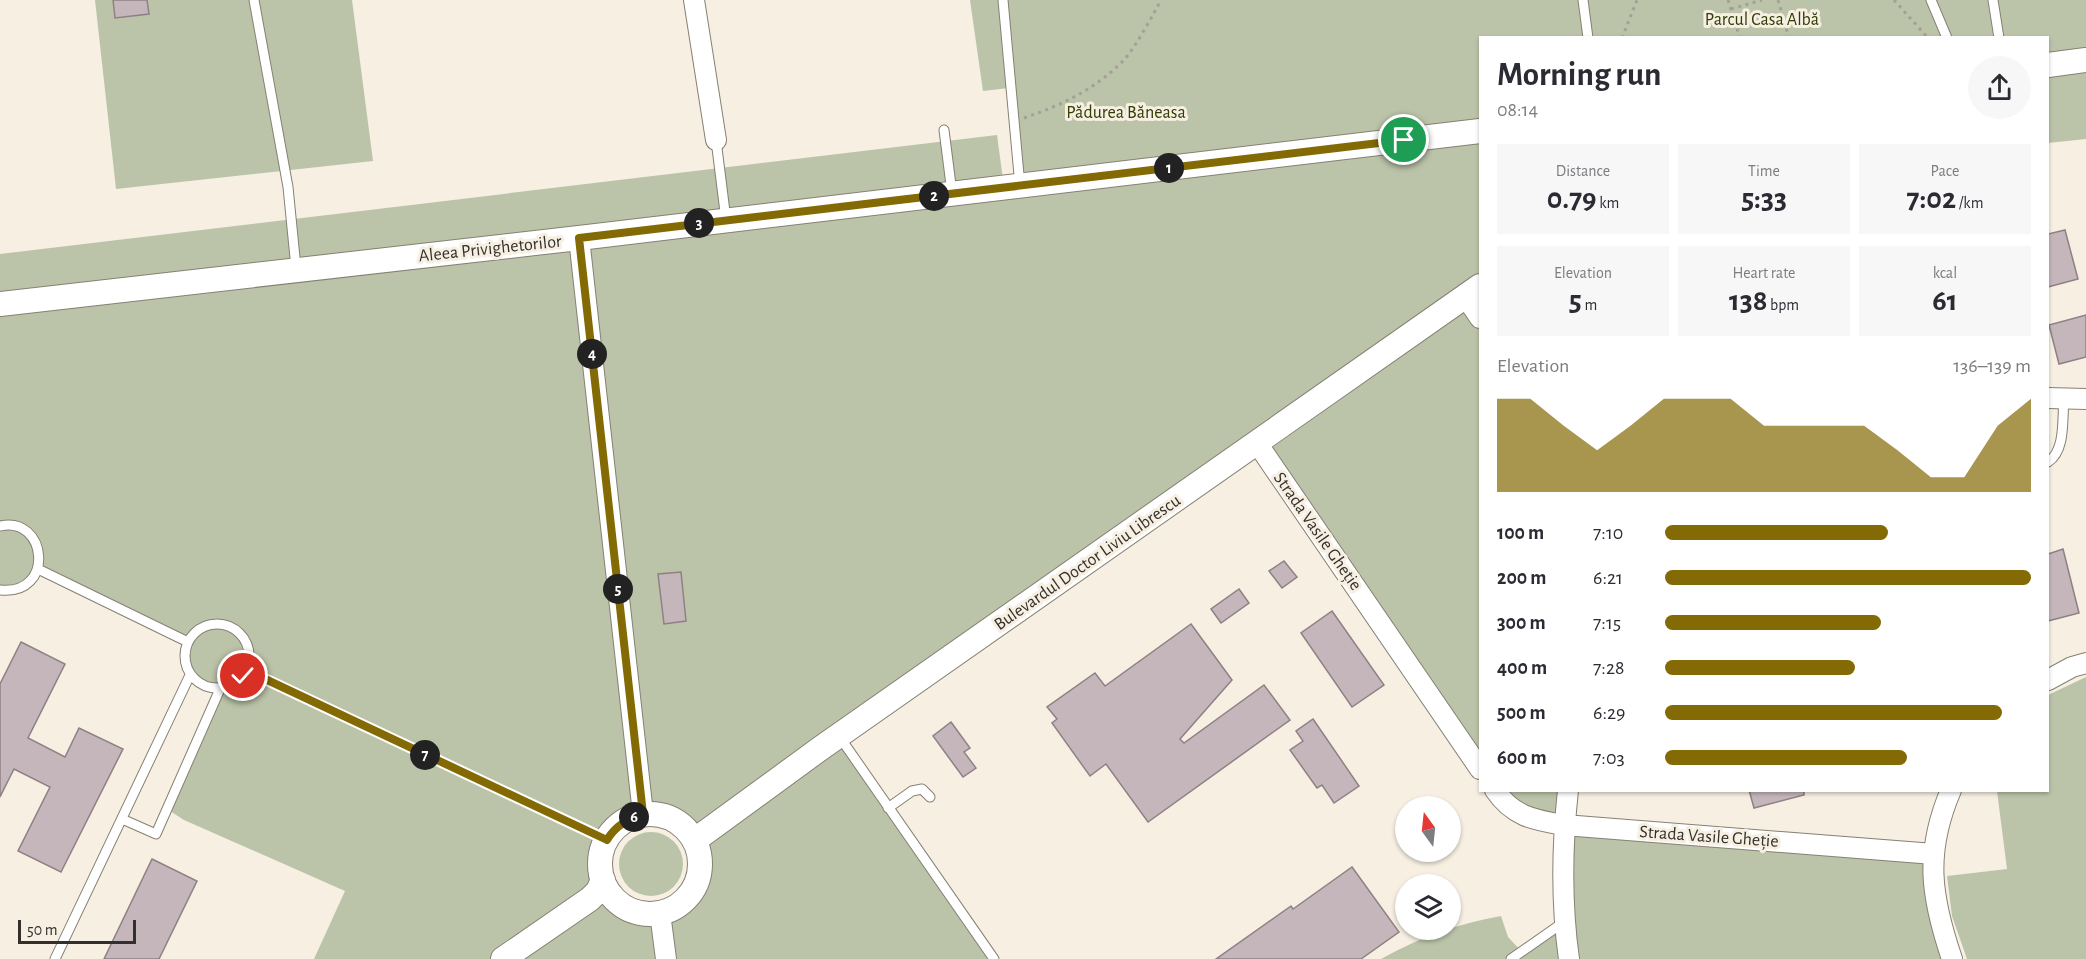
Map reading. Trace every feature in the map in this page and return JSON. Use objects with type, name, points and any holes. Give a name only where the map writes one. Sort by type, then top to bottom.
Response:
[{"type":"street","points":[[693,0],[716,140]]},
{"type":"street","points":[[2049,65],[2086,60]]},
{"type":"street","name":"Aleea Privighetorilor","points":[[0,304],[1479,131]]},
{"type":"street","points":[[579,238],[643,814]]},
{"type":"street","points":[[1473,291],[1479,314]]},
{"type":"street","name":"Bulevardul Doctor Liviu Librescu","points":[[695,840],[839,736],[1473,291]]},
{"type":"street","points":[[2056,398],[2086,399]]},
{"type":"street","name":"Strada Vasile Gheție","points":[[1257,443],[1479,768]]},
{"type":"street","points":[[2049,679],[2072,667],[2086,663]]},
{"type":"street","name":"Strada Vasile Gheție","points":[[1496,792],[1521,816],[1564,825],[1934,854]]},
{"type":"street","points":[[1568,792],[1564,825],[1564,922],[1569,959]]},
{"type":"street","points":[[1949,792],[1943,809],[1933,870],[1939,920],[1952,959]]},
{"type":"street","points":[[643,814],[664,815],[679,822],[695,840],[700,854],[696,884],[688,896],[677,906],[660,913],[643,913],[620,904],[612,896],[603,880],[600,863],[607,840],[619,825],[643,814]]},
{"type":"street","points":[[503,959],[590,899],[598,891],[603,880]]},
{"type":"street","points":[[530,959],[601,910],[610,905],[620,904]]},
{"type":"street","points":[[660,913],[666,959]]},
{"type":"lane","points":[[254,0],[288,187],[296,270]]},
{"type":"lane","points":[[1003,0],[1020,186]]},
{"type":"lane","points":[[1583,0],[1588,36]]},
{"type":"lane","points":[[1931,0],[1946,36]]},
{"type":"lane","points":[[1993,0],[1999,36]]},
{"type":"lane","points":[[944,130],[952,193]]},
{"type":"lane","points":[[716,140],[726,220]]},
{"type":"lane","points":[[2049,461],[2055,457],[2061,444],[2056,398]]},
{"type":"lane","points":[[0,526],[19,527],[29,533],[37,543],[40,556],[38,569],[28,583],[14,590],[0,590]]},
{"type":"lane","points":[[38,569],[188,642]]},
{"type":"lane","points":[[224,625],[234,629],[243,637],[248,648],[249,659],[246,670],[234,684],[220,689],[200,685],[190,675],[184,660],[188,642],[197,631],[207,626],[224,625]]},
{"type":"lane","points":[[246,670],[607,840]]},
{"type":"lane","points":[[55,959],[190,675]]},
{"type":"lane","points":[[122,819],[156,834],[220,689]]},
{"type":"lane","points":[[839,736],[994,959]]},
{"type":"lane","points":[[888,808],[912,791],[922,789],[930,797]]},
{"type":"lane","points":[[1511,959],[1564,922]]},
{"type":"path","points":[[1014,121],[1060,106],[1080,95],[1125,59],[1161,0]]},
{"type":"path","points":[[1623,36],[1637,0]]},
{"type":"path","points":[[1728,0],[1739,36]]},
{"type":"path","points":[[1731,9],[1761,0]]},
{"type":"path","points":[[1778,0],[1788,36]]},
{"type":"path","points":[[1894,0],[1926,36]]},
{"type":"green space","points":[[95,0],[352,0],[373,161],[116,189]]},
{"type":"green space","points":[[970,0],[2086,0],[2086,139],[2049,143],[2049,36],[1479,36],[1479,287],[1466,296],[1479,316],[1479,768],[1257,443],[839,736],[994,959],[314,959],[345,891],[184,820],[167,809],[220,689],[202,685],[190,675],[185,660],[187,642],[39,569],[28,583],[0,590],[0,254],[997,135],[1004,187],[1019,186],[1009,88],[983,91]],"holes":[[[643,814],[668,818],[685,828],[696,844],[700,862],[697,881],[689,897],[674,908],[653,913],[640,912],[619,902],[605,885],[602,875],[602,853],[610,833],[624,821]]]},
{"type":"green space","points":[[2086,677],[2086,959],[1967,959],[1952,916],[1947,876],[2007,869],[1997,792],[2049,792],[2049,695]]},
{"type":"green space","points":[[1499,792],[1568,792],[1564,825]]},
{"type":"green space","points":[[1564,825],[1934,854],[1952,959],[1381,959],[1420,940],[1461,940],[1461,925],[1501,916],[1508,937],[1522,952],[1564,922]]},
{"type":"green space","points":[[651,832],[663,834],[674,841],[681,852],[683,864],[681,876],[674,887],[663,894],[651,896],[639,894],[628,887],[621,876],[619,864],[621,852],[628,841],[639,834]]},
{"type":"building","points":[[113,0],[147,0],[149,14],[115,18]]},
{"type":"building","points":[[2065,230],[2078,279],[2049,287],[2049,234]]},
{"type":"building","points":[[2086,315],[2086,357],[2059,364],[2049,325]]},
{"type":"building","points":[[2063,549],[2079,613],[2049,621],[2049,554]]},
{"type":"building","points":[[1284,561],[1297,577],[1282,588],[1269,571]]},
{"type":"building","points":[[681,572],[686,621],[664,624],[658,574]]},
{"type":"building","points":[[1239,589],[1249,603],[1221,623],[1211,609]]},
{"type":"building","points":[[1332,611],[1384,685],[1352,707],[1301,633]]},
{"type":"building","points":[[1191,624],[1232,680],[1180,739],[1184,743],[1264,685],[1290,720],[1148,822],[1106,764],[1090,776],[1052,723],[1057,719],[1047,707],[1095,673],[1105,686]]},
{"type":"building","points":[[21,642],[65,664],[28,738],[65,757],[79,728],[123,749],[61,872],[18,851],[50,787],[14,769],[0,797],[0,684]]},
{"type":"building","points":[[1313,719],[1359,786],[1334,803],[1322,785],[1317,788],[1290,750],[1303,741],[1296,731]]},
{"type":"building","points":[[951,722],[970,748],[964,752],[976,768],[963,777],[933,736]]},
{"type":"building","points":[[1750,792],[1804,792],[1804,795],[1754,808]]},
{"type":"building","points":[[152,859],[197,881],[159,959],[104,959]]},
{"type":"building","points":[[1352,867],[1395,926],[1395,935],[1361,959],[1216,959],[1291,906],[1293,909]]},
{"type":"route","points":[[243,676],[246,670],[607,840],[619,825],[643,814],[579,238],[1404,140]]},
{"type":"park label","name":"Parcul Casa Albă","points":[[1762,19]]},
{"type":"park label","name":"Pădurea Băneasa","points":[[1126,112]]}]
